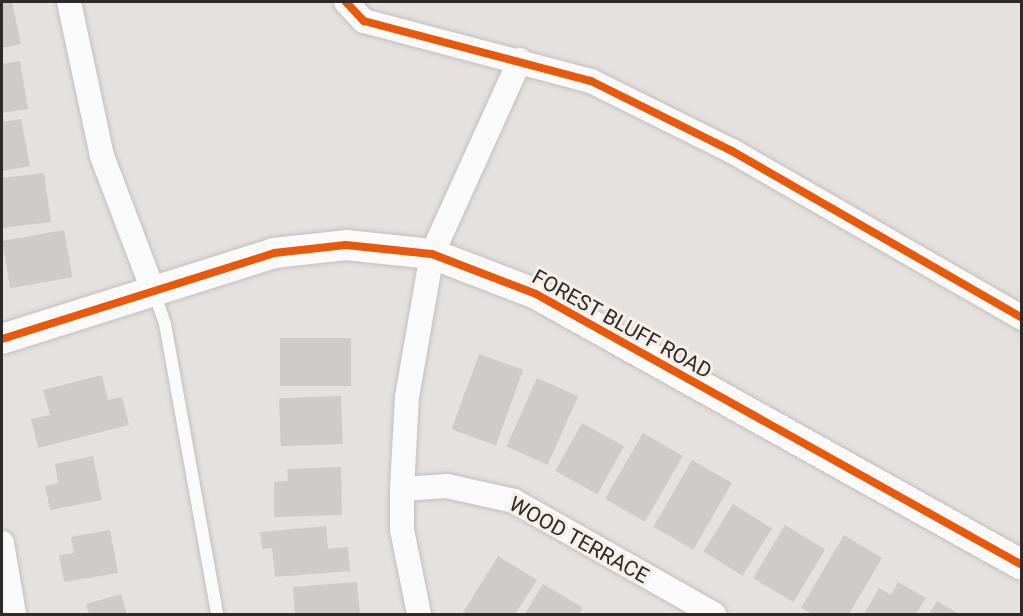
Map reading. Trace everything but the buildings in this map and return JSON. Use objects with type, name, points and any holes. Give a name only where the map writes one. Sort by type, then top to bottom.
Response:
[{"type":"street","points":[[69,2],[102,156],[153,290]]},
{"type":"street","points":[[346,2],[364,21],[519,60],[591,81],[732,151],[1022,318]]},
{"type":"street","points":[[419,615],[402,530],[406,397],[432,254],[519,60]]},
{"type":"street","name":"FOREST BLUFF ROAD","points":[[2,339],[238,261],[309,248],[383,247],[432,254],[537,294],[1022,565]]},
{"type":"street","name":"WOOD TERRACE","points":[[402,489],[447,486],[514,501],[714,615]]},
{"type":"street","points":[[2,543],[4,573],[14,615]]},
{"type":"lane","points":[[153,290],[165,324],[217,615]]},
{"type":"cycle path","points":[[346,2],[364,21],[591,81],[732,151],[1022,318]]},
{"type":"cycle path","points":[[2,339],[274,253],[346,245],[432,254],[536,294],[1022,565]]}]
